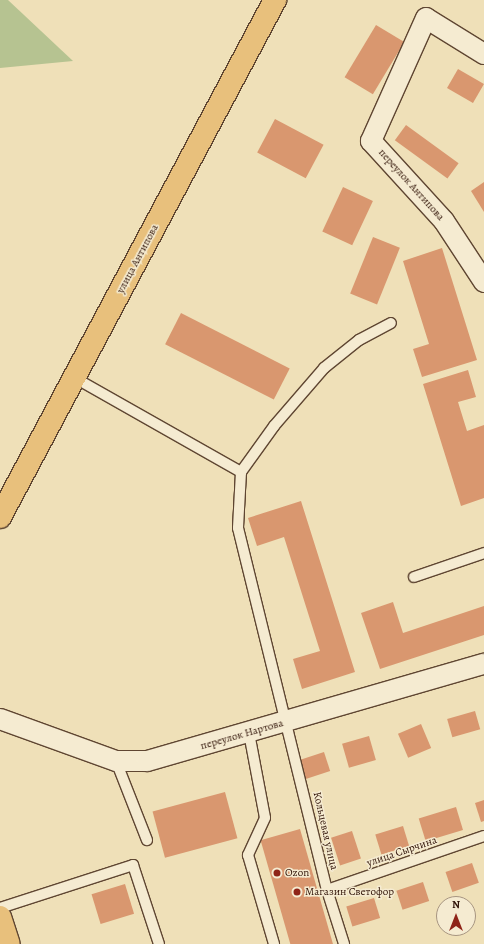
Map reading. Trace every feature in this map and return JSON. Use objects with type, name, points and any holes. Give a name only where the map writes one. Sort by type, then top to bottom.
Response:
[{"type":"main road","name":"улица Антипова","points":[[0,517],[275,0]]},
{"type":"main road","points":[[0,917],[9,944]]},
{"type":"street","name":"переулок Антипова","points":[[484,54],[426,18],[371,141],[444,220],[484,282]]},
{"type":"street","name":"переулок Нартова","points":[[0,719],[116,762],[147,762],[484,664]]},
{"type":"lane","points":[[75,378],[241,472],[274,426],[324,368],[359,340],[391,322]]},
{"type":"lane","name":"Кольцевая улица","points":[[241,472],[238,528],[288,722],[327,890],[344,944]]},
{"type":"lane","points":[[414,576],[484,552]]},
{"type":"lane","points":[[249,733],[265,818],[248,855],[274,944]]},
{"type":"lane","points":[[116,762],[146,840]]},
{"type":"lane","name":"улица Сырчина","points":[[327,890],[484,836]]},
{"type":"lane","points":[[0,908],[133,865],[158,944]]},
{"type":"green space","points":[[0,0],[8,0],[73,61],[0,68]]},
{"type":"building","points":[[376,25],[404,42],[373,94],[345,77]]},
{"type":"building","points":[[458,69],[484,84],[473,103],[447,88]]},
{"type":"building","points":[[275,119],[324,145],[306,178],[257,153]]},
{"type":"building","points":[[406,125],[459,163],[447,179],[395,140]]},
{"type":"building","points":[[484,182],[484,212],[471,191]]},
{"type":"building","points":[[343,187],[373,201],[352,245],[322,231]]},
{"type":"building","points":[[373,237],[400,248],[377,304],[350,294]]},
{"type":"building","points":[[442,248],[477,360],[422,377],[413,349],[429,344],[403,261]]},
{"type":"building","points":[[181,313],[290,368],[274,400],[165,344]]},
{"type":"building","points":[[468,370],[476,397],[458,402],[467,431],[484,425],[484,498],[461,506],[423,384]]},
{"type":"building","points":[[301,501],[355,672],[302,689],[293,659],[320,651],[284,537],[257,546],[248,518]]},
{"type":"building","points":[[393,602],[403,633],[484,606],[484,635],[380,669],[361,613]]},
{"type":"building","points":[[475,711],[480,729],[452,737],[447,719]]},
{"type":"building","points":[[421,724],[431,748],[408,758],[398,734]]},
{"type":"building","points":[[369,736],[376,760],[349,768],[342,744]]},
{"type":"building","points":[[324,752],[330,771],[304,780],[297,761]]},
{"type":"building","points":[[225,792],[237,838],[165,858],[153,811]]},
{"type":"building","points":[[484,800],[484,821],[481,822],[475,803]]},
{"type":"building","points":[[456,807],[463,830],[426,841],[419,818]]},
{"type":"building","points":[[403,826],[409,846],[381,855],[375,834]]},
{"type":"building","name":"Магазин Светофор","points":[[300,829],[333,944],[290,944],[261,840]]},
{"type":"building","points":[[352,831],[361,859],[340,865],[331,838]]},
{"type":"building","points":[[472,863],[479,883],[452,892],[446,872]]},
{"type":"building","points":[[423,882],[429,901],[403,910],[396,891]]},
{"type":"building","points":[[125,884],[134,914],[101,924],[92,894]]},
{"type":"building","points":[[374,898],[380,918],[352,927],[346,906]]},
{"type":"place","name":"Ozon","points":[[277,873]]},
{"type":"place","name":"Магазин Светофор","points":[[297,892]]}]
